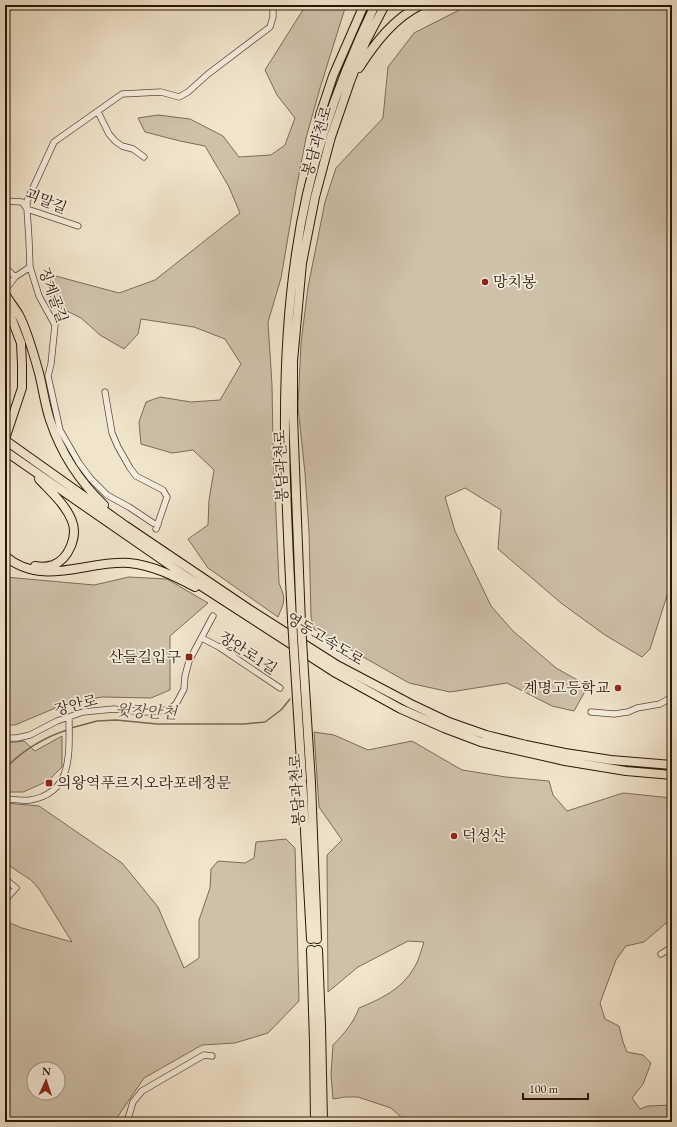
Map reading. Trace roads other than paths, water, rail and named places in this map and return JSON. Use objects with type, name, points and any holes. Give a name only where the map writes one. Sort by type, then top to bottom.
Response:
[{"type":"highway","points":[[307,194],[320,115],[333,76],[364,5]]},
{"type":"highway","name":"봉담과천로","points":[[375,5],[342,78],[323,134],[307,194],[292,278],[286,358],[285,414],[288,543],[302,778],[314,939],[311,783],[301,624],[293,416],[293,360],[302,263],[315,197],[331,137],[350,82],[365,42],[385,5]]},
{"type":"highway","points":[[350,82],[372,49],[388,30],[408,11],[421,5]]},
{"type":"highway","points":[[6,292],[19,316],[39,374],[50,420],[69,462],[80,479],[94,496],[126,526]]},
{"type":"highway","points":[[5,300],[21,343],[22,388],[5,439]]},
{"type":"highway","points":[[5,311],[10,320],[18,345],[19,365],[17,388],[5,426]]},
{"type":"highway","name":"영동고속도로","points":[[5,439],[126,526],[250,609],[338,665],[411,704],[449,722],[486,735],[526,745],[612,760],[672,765]]},
{"type":"highway","name":"영동고속도로","points":[[5,451],[240,611],[334,672],[401,709],[481,742],[565,761],[626,771],[672,775]]},
{"type":"highway","points":[[5,551],[12,557],[26,564],[41,567],[53,565],[63,559],[70,548],[74,536],[72,522],[65,509],[28,467]]},
{"type":"highway","points":[[5,556],[10,561],[26,569],[41,572],[74,570],[94,565],[113,563],[130,563],[150,567],[177,577],[240,611]]},
{"type":"highway","points":[[315,1122],[315,950],[321,1026],[322,1122]]},
{"type":"street","name":"징계골길","points":[[105,392],[112,433],[130,468],[136,476],[163,490],[167,497],[157,527],[128,507],[107,495],[91,479],[60,430],[48,376],[51,364],[55,325],[39,296],[30,267],[30,240],[27,201],[54,142],[122,94],[161,92],[179,97],[188,92],[208,74],[270,27],[273,17],[273,5]]},
{"type":"street","points":[[98,112],[109,134],[115,141],[122,146],[133,149],[144,156]]},
{"type":"street","name":"괴말길","points":[[5,201],[22,202],[27,209],[78,226]]},
{"type":"street","points":[[5,267],[15,277]]},
{"type":"street","points":[[6,292],[15,277],[30,267]]},
{"type":"street","name":"장안로","points":[[5,738],[17,738],[30,735],[57,721],[69,720],[83,712],[125,709],[145,712],[170,709],[176,704],[184,689],[185,676],[190,661],[213,616]]},
{"type":"street","name":"장안로1길","points":[[202,638],[230,654],[280,688]]},
{"type":"street","points":[[219,647],[231,644],[234,645],[236,648],[235,652],[230,654]]},
{"type":"street","points":[[591,712],[614,714],[628,712],[637,708],[660,704],[672,697]]},
{"type":"street","points":[[5,799],[28,800],[37,798],[47,793],[61,782],[67,768],[69,720]]},
{"type":"street","points":[[5,879],[16,888],[5,900]]},
{"type":"street","points":[[661,954],[672,947]]},
{"type":"street","points":[[127,1122],[133,1102],[142,1091],[204,1055],[212,1056]]},
{"type":"waterway","name":"윗장안천","points":[[71,728],[97,721],[116,720],[157,724],[244,724],[265,722],[281,710],[290,699]]},
{"type":"waterway","name":"윗장안천","points":[[5,769],[18,756],[34,745],[67,730]]},
{"type":"place","name":"망치봉","points":[[485,282]]},
{"type":"place","name":"산들길입구","points":[[189,657]]},
{"type":"place","name":"계명고등학교","points":[[618,688]]},
{"type":"place","name":"의왕역푸르지오라포레정문","points":[[49,783]]},
{"type":"place","name":"덕성산","points":[[454,836]]}]
